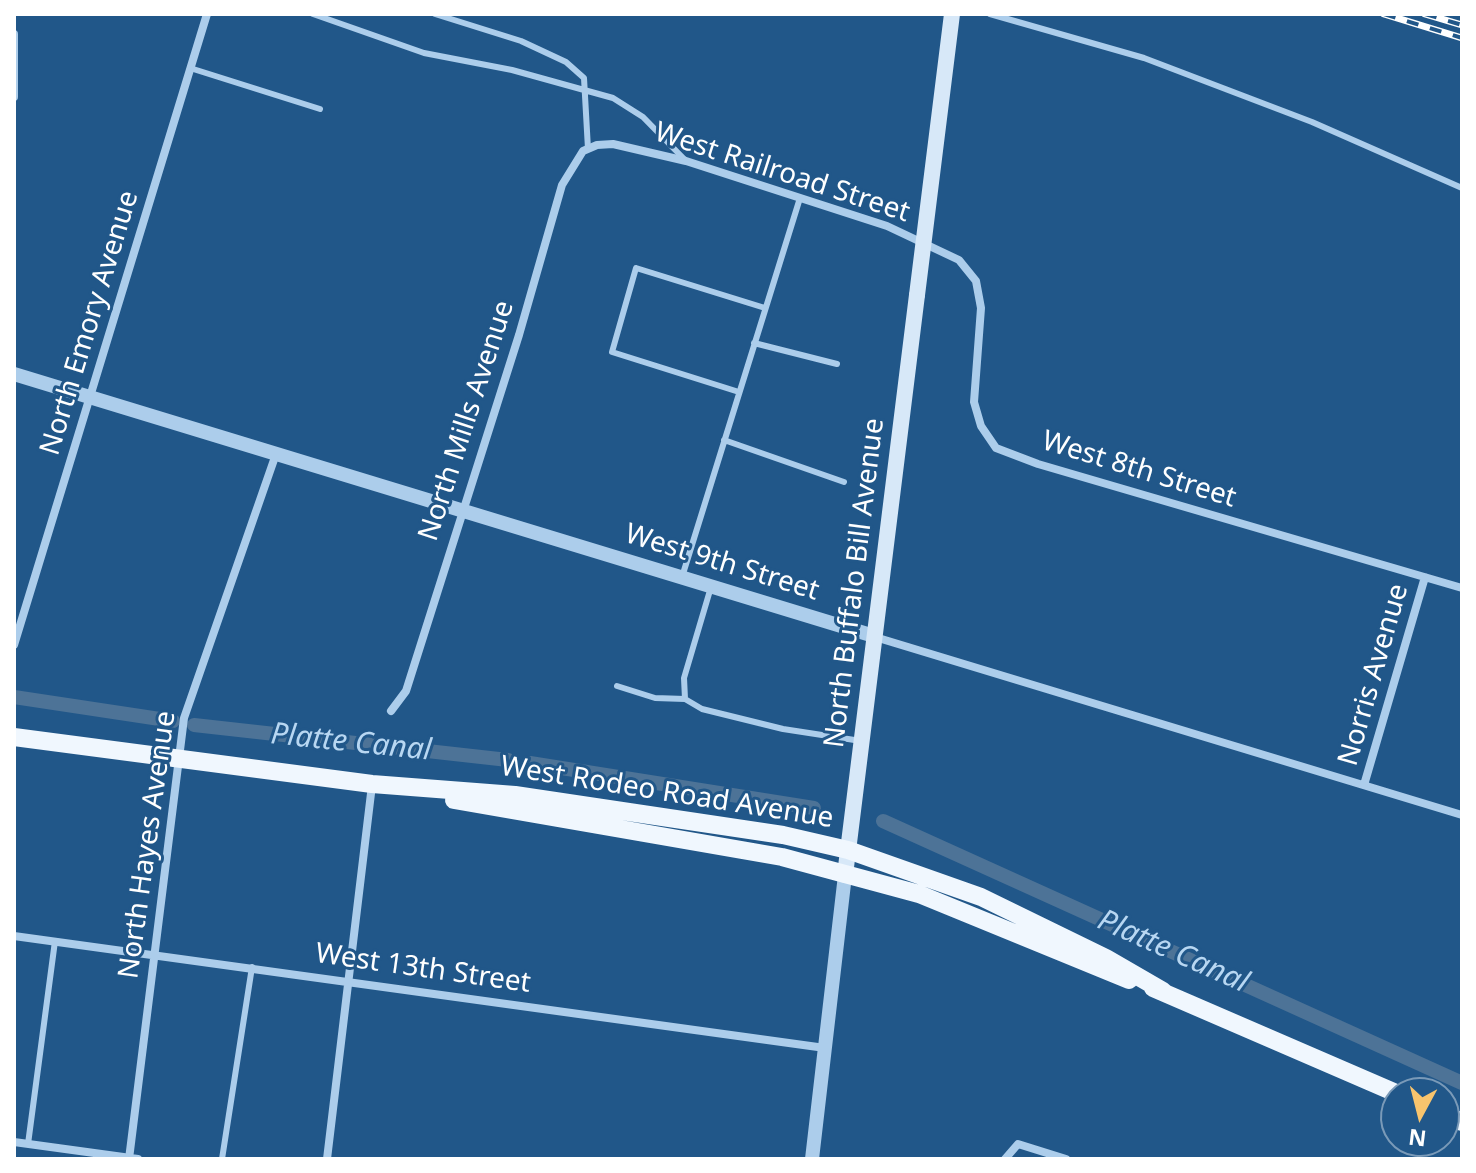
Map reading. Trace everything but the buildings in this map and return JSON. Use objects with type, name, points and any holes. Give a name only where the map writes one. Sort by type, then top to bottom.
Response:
[{"type":"main road","name":"North Buffalo Bill Avenue","points":[[845,875],[952,14]]},
{"type":"main road","name":"West Rodeo Road Avenue","points":[[14,737],[372,784],[515,795],[728,825],[848,850],[981,897],[1106,958],[1163,991]]},
{"type":"main road","name":"West Rodeo Road Avenue","points":[[372,784],[513,812],[707,842],[919,894],[1100,971],[1163,991],[1380,1086]]},
{"type":"street","name":"North Emory Avenue","points":[[14,645],[207,14]]},
{"type":"street","points":[[14,34],[17,80],[14,97]]},
{"type":"street","name":"West Railroad Street","points":[[588,149],[613,144],[686,161],[887,226],[959,260]]},
{"type":"street","name":"North Mills Avenue","points":[[391,711],[406,691],[519,335],[562,185],[571,165],[588,149]]},
{"type":"street","name":"West 8th Street","points":[[959,260],[976,281],[981,308],[974,402],[981,426],[996,448],[1038,464],[1462,588]]},
{"type":"street","name":"West 9th Street","points":[[14,374],[1462,815]]},
{"type":"street","name":"North Hayes Avenue","points":[[132,1159],[184,718],[276,454]]},
{"type":"street","name":"Norris Avenue","points":[[1364,785],[1425,577]]},
{"type":"street","points":[[327,1159],[372,784]]},
{"type":"street","name":"North Buffalo Bill Avenue","points":[[812,1159],[845,875]]},
{"type":"street","name":"West 13th Street","points":[[14,936],[825,1048]]},
{"type":"street","points":[[14,1142],[132,1159]]},
{"type":"street","points":[[1005,1159],[1018,1144],[1066,1159]]},
{"type":"lane","points":[[313,14],[424,53],[512,70],[613,98],[643,117],[686,161]]},
{"type":"lane","points":[[435,14],[521,41],[566,62],[584,78],[587,91],[584,128],[588,149]]},
{"type":"lane","points":[[990,14],[1144,58],[1312,122],[1462,188]]},
{"type":"lane","points":[[190,68],[320,109]]},
{"type":"lane","points":[[681,578],[800,198]]},
{"type":"lane","points":[[739,392],[612,352],[636,268],[765,308]]},
{"type":"lane","points":[[754,343],[837,364]]},
{"type":"lane","points":[[724,440],[844,482]]},
{"type":"lane","points":[[685,699],[684,678],[712,587]]},
{"type":"lane","points":[[617,686],[655,698],[685,699],[702,709],[783,729],[861,741]]},
{"type":"lane","points":[[28,1144],[55,941]]},
{"type":"lane","points":[[222,1159],[252,967]]},
{"type":"waterway","points":[[14,697],[173,721]]},
{"type":"waterway","name":"Platte Canal","points":[[194,725],[508,760]]},
{"type":"waterway","name":"Platte Canal","points":[[530,763],[814,808]]},
{"type":"waterway","name":"Platte Canal","points":[[883,821],[1462,1083]]},
{"type":"railway","points":[[1384,14],[1462,38]]},
{"type":"railway","points":[[1425,14],[1462,25]]}]
